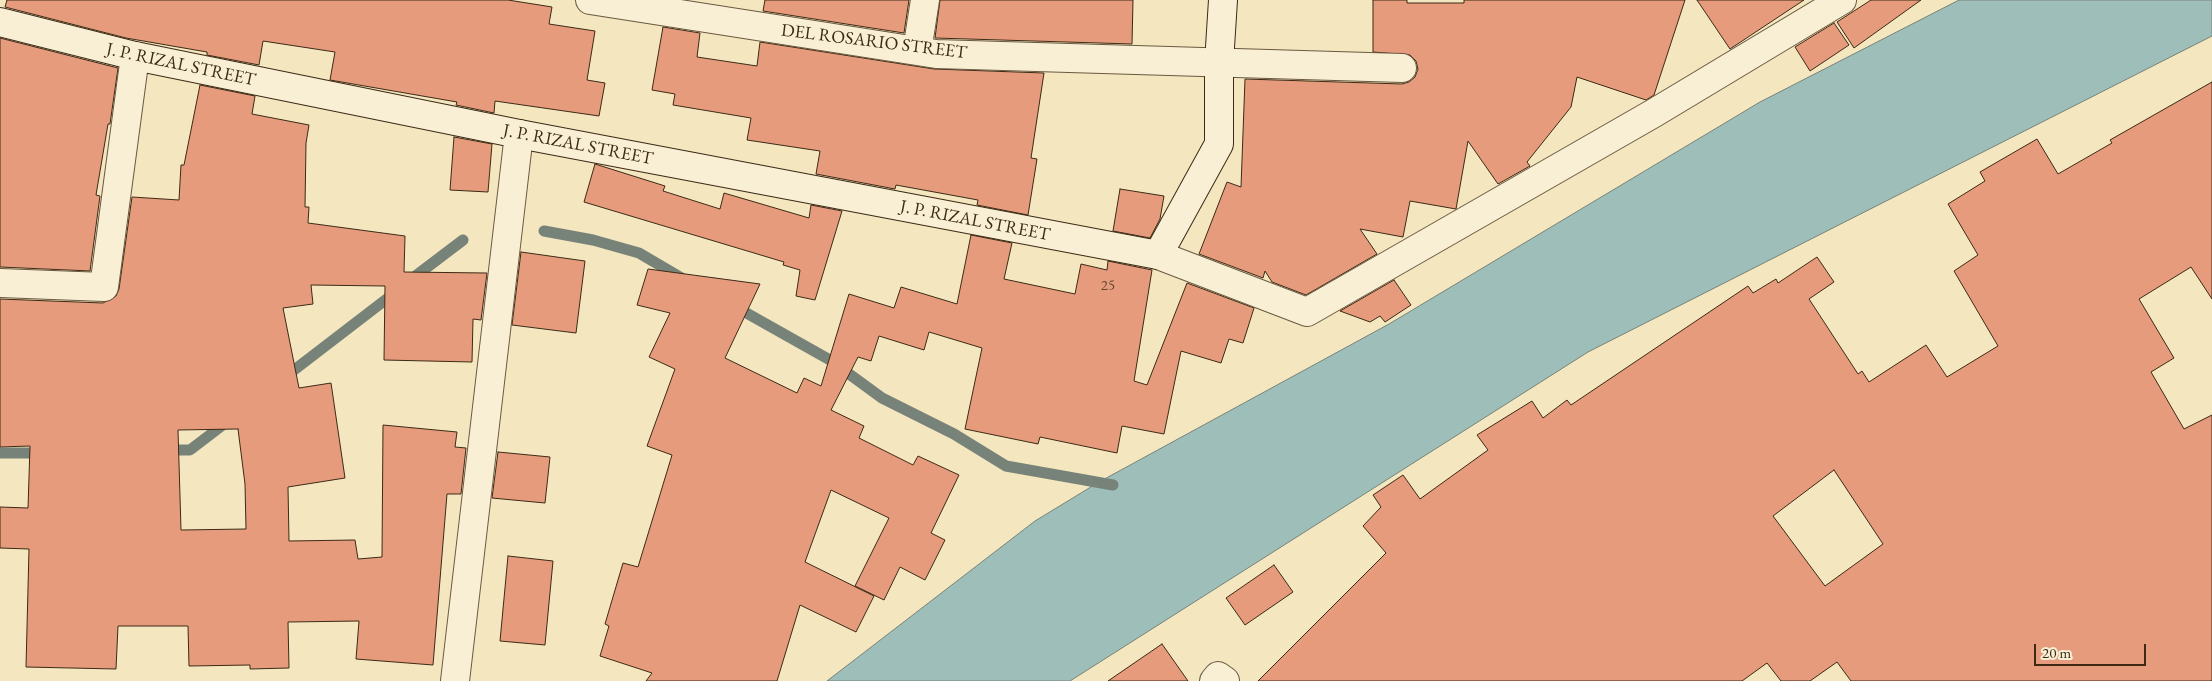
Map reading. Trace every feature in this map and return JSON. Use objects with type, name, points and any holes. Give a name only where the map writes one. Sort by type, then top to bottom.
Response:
[{"type":"street","name":"DEL ROSARIO STREET","points":[[590,0],[936,54],[1402,68]]},
{"type":"street","points":[[918,51],[925,0]]},
{"type":"street","points":[[1158,255],[1219,144],[1219,62],[1223,0]]},
{"type":"street","name":"J. P. RIZAL STREET","points":[[0,22],[135,56],[519,134],[1158,255],[1306,312],[1654,113],[1842,0]]},
{"type":"street","points":[[0,283],[104,287],[135,56]]},
{"type":"street","points":[[455,681],[519,134]]},
{"type":"water","points":[[1959,0],[2212,0],[2212,36],[1588,352],[1070,681],[827,681],[1035,521],[1099,482],[1389,324],[1760,102]]},
{"type":"building","points":[[7,0],[508,0],[552,7],[549,24],[595,31],[587,80],[605,83],[599,116],[495,101],[494,113],[456,105],[457,102],[330,80],[335,52],[263,41],[259,65],[207,55],[207,52],[126,38],[5,7]]},
{"type":"building","points":[[765,0],[909,0],[904,33],[763,11]]},
{"type":"building","points":[[940,0],[1133,0],[1132,44],[935,38]]},
{"type":"building","points":[[1373,0],[1407,0],[1407,3],[1464,3],[1464,0],[1685,0],[1654,95],[1646,100],[1577,77],[1571,107],[1527,162],[1530,166],[1498,184],[1468,141],[1456,209],[1410,201],[1403,237],[1360,229],[1377,254],[1306,295],[1272,282],[1265,271],[1263,278],[1199,254],[1227,182],[1241,187],[1245,79],[1402,84],[1409,82],[1415,77],[1418,69],[1416,61],[1410,55],[1373,52]]},
{"type":"building","points":[[1697,0],[1804,0],[1730,49]]},
{"type":"building","points":[[1871,0],[1921,0],[1854,48],[1837,22]]},
{"type":"building","points":[[1834,23],[1849,45],[1810,71],[1795,47]]},
{"type":"building","points":[[663,27],[700,33],[697,57],[757,66],[760,42],[934,69],[1044,73],[1031,158],[1037,159],[1028,215],[977,205],[978,200],[896,185],[895,189],[816,174],[820,151],[747,140],[751,118],[673,105],[675,94],[652,90]]},
{"type":"building","points":[[0,38],[118,68],[110,124],[108,124],[96,195],[100,196],[90,271],[0,267]]},
{"type":"building","points":[[2212,82],[2212,299],[2191,267],[2139,299],[2174,358],[2151,372],[2184,429],[2212,415],[2212,681],[1851,681],[1837,662],[1810,681],[1781,681],[1767,663],[1742,681],[1258,681],[1386,553],[1363,526],[1381,507],[1373,495],[1403,475],[1420,499],[1488,450],[1477,435],[1532,401],[1543,418],[1567,400],[1571,405],[1748,286],[1753,293],[1776,279],[1778,283],[1817,257],[1834,282],[1809,299],[1858,374],[1862,371],[1869,382],[1926,345],[1947,377],[1998,346],[1954,271],[1978,255],[1948,204],[1985,181],[1980,172],[2037,139],[2058,174],[2112,143],[2110,140]],"holes":[[[1834,470],[1883,544],[1825,586],[1773,516]]]},
{"type":"building","points":[[200,85],[255,96],[252,114],[309,125],[306,143],[305,207],[309,207],[308,223],[405,236],[404,272],[487,273],[481,320],[473,319],[472,362],[384,360],[385,286],[311,285],[313,304],[283,308],[299,388],[331,383],[345,478],[288,487],[289,541],[355,540],[358,559],[382,557],[383,425],[457,432],[455,447],[466,448],[461,494],[447,494],[433,665],[356,659],[359,621],[288,622],[289,668],[250,669],[250,665],[189,666],[188,626],[118,626],[116,669],[26,667],[29,549],[0,548],[0,507],[28,508],[30,446],[0,447],[0,299],[103,303],[116,296],[119,289],[132,197],[179,200],[181,165],[184,165]],"holes":[[[238,429],[245,484],[246,529],[181,530],[178,430]]]},
{"type":"building","points":[[454,137],[492,144],[488,192],[450,190]]},
{"type":"building","points":[[595,164],[665,186],[663,191],[720,209],[724,193],[809,218],[811,205],[842,211],[815,300],[796,296],[800,270],[783,265],[784,262],[584,202]]},
{"type":"building","points":[[1120,189],[1164,196],[1160,219],[1150,238],[1113,231]]},
{"type":"building","points":[[971,235],[1012,243],[1004,279],[1075,294],[1081,264],[1107,270],[1108,261],[1152,270],[1134,381],[1147,385],[1187,283],[1254,308],[1243,343],[1229,339],[1221,363],[1181,351],[1164,434],[1122,426],[1117,453],[1040,437],[1038,444],[965,429],[982,348],[929,332],[924,350],[879,336],[871,361],[858,357],[831,410],[864,426],[859,438],[913,465],[918,456],[959,475],[931,533],[945,540],[925,580],[900,567],[884,600],[855,586],[889,518],[831,490],[805,562],[874,596],[856,632],[800,605],[777,681],[646,681],[652,673],[600,656],[609,626],[605,624],[623,563],[638,567],[672,455],[647,446],[675,369],[649,357],[670,313],[637,305],[648,269],[760,284],[725,358],[797,393],[804,378],[821,386],[849,294],[894,308],[901,287],[957,304]]},
{"type":"building","points":[[521,252],[585,261],[576,333],[512,325]]},
{"type":"building","points":[[1394,280],[1411,305],[1385,322],[1380,316],[1370,322],[1340,311]]},
{"type":"building","points":[[498,452],[550,457],[545,503],[492,498]]},
{"type":"building","points":[[508,556],[553,561],[545,645],[500,641]]},
{"type":"building","points":[[1274,565],[1293,592],[1245,625],[1226,598]]},
{"type":"building","points":[[1162,644],[1188,681],[1108,681]]},
{"type":"waterway","points":[[544,231],[593,240],[639,253],[685,280]]},
{"type":"waterway","points":[[409,281],[463,240]]},
{"type":"waterway","points":[[285,377],[397,291]]},
{"type":"waterway","points":[[734,306],[830,360],[882,398],[954,434],[1006,466],[1113,485]]},
{"type":"waterway","points":[[164,450],[190,450],[228,421]]},
{"type":"waterway","points":[[0,453],[43,453]]}]
